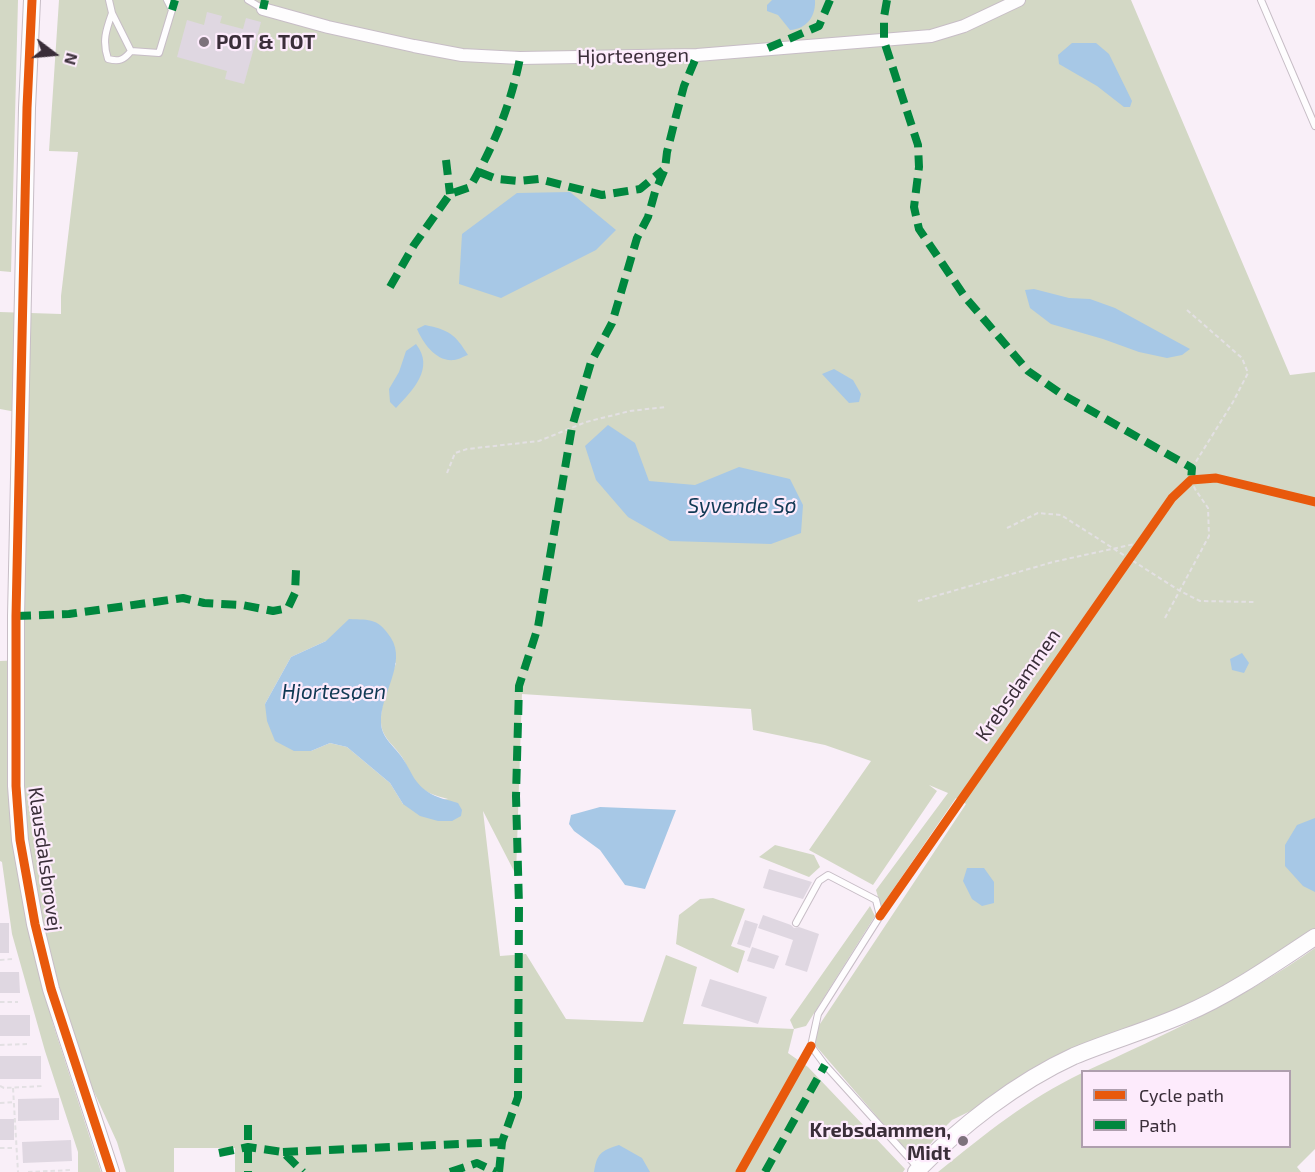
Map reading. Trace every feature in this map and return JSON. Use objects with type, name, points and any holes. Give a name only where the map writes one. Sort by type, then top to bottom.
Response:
[{"type":"street","name":"Klausdalsbrovej","points":[[33,0],[27,108],[14,735],[16,786],[20,840],[35,924],[51,989],[111,1172]]},
{"type":"street","name":"Hjorteengen","points":[[263,9],[328,27],[414,46],[462,55],[520,58],[697,55],[931,36],[964,26],[1019,0]]},
{"type":"street","points":[[919,1171],[959,1131],[1007,1094],[1073,1057],[1186,1014],[1264,970],[1315,937]]},
{"type":"lane","points":[[110,0],[112,13],[131,51]]},
{"type":"lane","points":[[131,51],[159,53],[172,10],[167,0]]},
{"type":"lane","name":"Hjorteengen","points":[[248,0],[263,9]]},
{"type":"lane","points":[[1261,0],[1315,126]]},
{"type":"lane","points":[[112,13],[104,35],[104,49],[108,59],[116,61],[125,59],[131,51]]},
{"type":"lane","points":[[796,923],[819,881],[828,875],[876,900],[880,916],[818,1014],[811,1046],[825,1065],[919,1171]]},
{"type":"path","points":[[1187,310],[1242,358],[1248,373],[1233,402],[1192,468]]},
{"type":"path","points":[[447,473],[455,453],[467,449],[539,441],[586,422],[630,411],[666,407]]},
{"type":"path","points":[[1165,618],[1209,537],[1208,508],[1192,482]]},
{"type":"path","points":[[1007,528],[1038,513],[1061,515],[1180,591],[1200,601],[1254,602]]},
{"type":"path","points":[[1122,568],[1145,534]]},
{"type":"path","points":[[918,601],[1053,562],[1139,543]]},
{"type":"path","points":[[0,960],[12,960]]},
{"type":"path","points":[[0,1002],[18,1002]]},
{"type":"path","points":[[0,1045],[30,1044]]},
{"type":"path","points":[[0,1086],[13,1088],[44,1086]]},
{"type":"path","points":[[13,1088],[18,1172]]},
{"type":"path","points":[[0,1103],[14,1102]]},
{"type":"path","points":[[0,1148],[16,1148]]},
{"type":"path","points":[[28,1172],[72,1170]]},
{"type":"green space","points":[[0,0],[18,0],[11,272],[0,271]]},
{"type":"green space","points":[[59,0],[1131,0],[1290,375],[1315,372],[1315,930],[1260,967],[1212,993],[952,1120],[919,1158],[910,1155],[810,1039],[966,804],[956,798],[881,907],[876,890],[948,793],[929,785],[937,791],[873,885],[809,850],[871,761],[825,745],[753,730],[751,709],[522,694],[516,875],[483,811],[500,956],[526,954],[566,1019],[643,1022],[666,955],[697,967],[683,1024],[794,1029],[788,1053],[808,1067],[905,1169],[903,1172],[235,1172],[235,1148],[174,1148],[174,1172],[126,1172],[117,1142],[62,1022],[27,919],[53,1024],[101,1172],[78,1172],[78,1152],[45,1051],[12,934],[2,862],[0,861],[0,661],[23,660],[27,414],[0,409],[0,312],[61,314],[61,296],[78,152],[49,151]],"holes":[[[326,641],[396,663],[382,707],[383,732],[402,757],[418,785],[430,793],[448,799],[403,804],[390,783],[347,747],[330,743],[311,751],[265,704],[291,657]]]},
{"type":"green space","points":[[775,845],[814,855],[820,867],[809,877],[759,857]]},
{"type":"green space","points":[[713,898],[745,909],[731,946],[745,951],[738,973],[676,944],[679,915],[700,899]]},
{"type":"green space","points":[[870,906],[875,916],[806,1026],[794,1029],[790,1020]]},
{"type":"green space","points":[[1315,948],[1315,1149],[1297,1167],[1301,1172],[938,1172],[1025,1106],[1081,1074],[1081,1148],[1291,1148],[1291,1070],[1088,1070],[1232,999]]},
{"type":"water","points":[[772,0],[815,0],[814,11],[806,24],[790,30],[778,15],[767,11],[767,5]]},
{"type":"water","points":[[1072,43],[1096,43],[1109,54],[1132,101],[1130,107],[1124,107],[1097,86],[1059,64],[1058,55]]},
{"type":"water","points":[[570,192],[616,230],[596,250],[501,298],[459,284],[462,234],[517,193]]},
{"type":"water","points":[[1034,289],[1069,298],[1090,299],[1115,308],[1190,349],[1182,355],[1167,358],[1139,352],[1051,324],[1030,308],[1025,290]]},
{"type":"water","points":[[425,325],[451,334],[468,355],[447,360],[436,355],[417,329]]},
{"type":"water","points":[[416,344],[421,353],[423,370],[415,386],[396,408],[390,402],[389,389],[399,372],[406,351]]},
{"type":"water","points":[[834,369],[853,380],[861,394],[859,402],[849,403],[822,374]]},
{"type":"water","name":"Syvende Sø","points":[[608,425],[635,443],[649,481],[695,485],[739,467],[790,479],[803,505],[801,533],[771,544],[670,541],[628,517],[596,480],[585,446]]},
{"type":"water","name":"Hjortesøen","points":[[349,619],[378,623],[391,638],[396,658],[382,712],[383,732],[415,780],[423,788],[435,796],[458,803],[462,810],[461,816],[452,821],[438,821],[420,816],[403,804],[390,783],[347,747],[330,743],[311,751],[294,751],[275,741],[267,721],[265,704],[291,657],[326,641]]},
{"type":"water","points":[[1242,653],[1249,663],[1244,673],[1232,670],[1230,659]]},
{"type":"water","points":[[600,807],[676,810],[645,889],[625,885],[600,850],[574,831],[569,824],[571,815]]},
{"type":"water","points":[[1315,818],[1315,892],[1303,886],[1285,866],[1285,845],[1297,825]]},
{"type":"water","points":[[967,868],[984,868],[994,882],[994,903],[982,906],[972,899],[963,881]]},
{"type":"water","points":[[619,1145],[642,1158],[650,1172],[594,1172],[598,1157],[608,1149]]},
{"type":"building","points":[[207,12],[222,16],[220,23],[243,29],[246,18],[261,22],[244,84],[225,79],[227,71],[177,57],[187,20],[204,25]]},
{"type":"building","points":[[769,869],[812,882],[803,899],[763,888]]},
{"type":"building","points":[[763,915],[794,928],[799,927],[819,934],[807,972],[785,965],[793,940],[758,928]]},
{"type":"building","points":[[745,920],[758,924],[750,948],[737,944]]},
{"type":"building","points":[[0,923],[9,923],[9,953],[0,953]]},
{"type":"building","points":[[752,947],[779,956],[774,969],[747,961]]},
{"type":"building","points":[[0,972],[19,972],[20,993],[0,993]]},
{"type":"building","points":[[710,979],[767,997],[758,1024],[701,1006]]},
{"type":"building","points":[[0,1015],[30,1015],[30,1036],[0,1036]]},
{"type":"building","points":[[0,1056],[41,1056],[41,1079],[0,1079]]},
{"type":"building","points":[[59,1098],[59,1120],[18,1121],[18,1099]]},
{"type":"building","points":[[0,1119],[14,1119],[14,1140],[0,1140]]},
{"type":"building","points":[[71,1140],[72,1161],[23,1163],[22,1142]]},
{"type":"marked path","points":[[172,10],[175,0]]},
{"type":"marked path","points":[[263,9],[265,0]]},
{"type":"marked path","points":[[768,48],[819,26],[830,0]]},
{"type":"marked path","points":[[887,0],[884,41],[918,145],[919,167],[914,207],[919,229],[965,297],[1028,371],[1060,393],[1192,468],[1191,480]]},
{"type":"marked path","points":[[499,1172],[502,1142],[518,1097],[519,906],[516,796],[519,686],[538,627],[572,427],[591,362],[612,323],[637,238],[648,217],[665,169],[667,152],[684,86],[697,55]]},
{"type":"marked path","points":[[390,287],[414,245],[450,194],[470,187],[501,124],[520,58]]},
{"type":"marked path","points":[[446,160],[450,194]]},
{"type":"marked path","points":[[479,172],[497,179],[519,181],[539,179],[602,195],[640,189],[663,170]]},
{"type":"marked path","points":[[16,616],[69,614],[183,598],[204,603],[242,605],[273,611],[288,608],[295,593],[296,570]]},
{"type":"marked path","points":[[765,1172],[825,1065]]},
{"type":"marked path","points":[[248,1125],[248,1172]]},
{"type":"marked path","points":[[283,1152],[502,1142]]},
{"type":"marked path","points":[[219,1153],[248,1147],[283,1152],[303,1172]]},
{"type":"marked path","points":[[450,1172],[477,1163],[496,1172]]},
{"type":"cycle path","points":[[32,0],[27,108],[16,616],[16,786],[20,840],[35,924],[51,989],[111,1172]]},
{"type":"cycle path","name":"Krebsdammen","points":[[880,916],[1172,498],[1191,480],[1216,478],[1315,502]]},
{"type":"cycle path","points":[[740,1172],[811,1046]]},
{"type":"place","name":"POT & TOT","points":[[204,42]]},
{"type":"place","name":"Krebsdammen, Midt","points":[[963,1141]]}]
